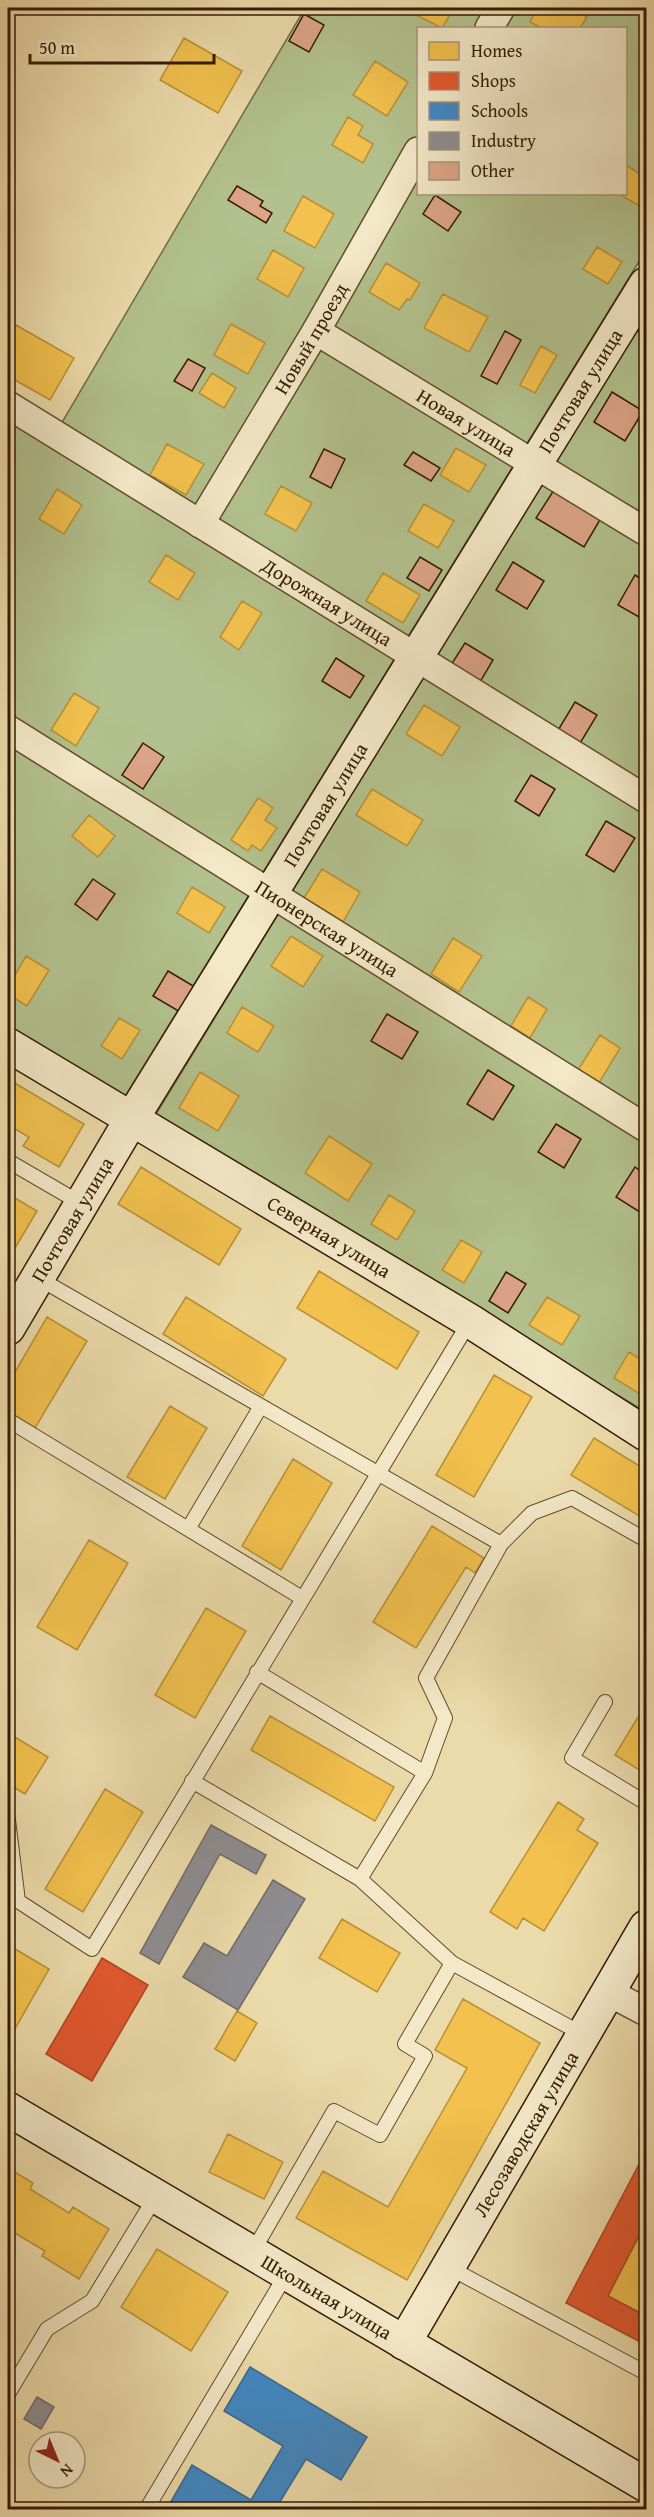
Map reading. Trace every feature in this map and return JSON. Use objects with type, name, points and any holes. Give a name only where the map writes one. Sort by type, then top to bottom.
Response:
[{"type":"street","points":[[490,27],[501,8]]},
{"type":"street","name":"Новый проезд","points":[[200,524],[316,331],[417,153]]},
{"type":"street","name":"Почтовая улица","points":[[8,1328],[131,1120],[646,284]]},
{"type":"street","name":"Новая улица","points":[[316,331],[646,532]]},
{"type":"street","name":"Дорожная улица","points":[[8,405],[646,799]]},
{"type":"street","name":"Пионерская улица","points":[[8,729],[646,1128]]},
{"type":"street","name":"Северная улица","points":[[8,1045],[470,1321],[646,1434]]},
{"type":"street","name":"Лесозаводская улица","points":[[404,2343],[646,1927]]},
{"type":"street","points":[[608,1992],[646,2012]]},
{"type":"street","name":"Школьная улица","points":[[8,2109],[646,2485]]},
{"type":"lane","points":[[8,1161],[81,1204]]},
{"type":"lane","points":[[38,1278],[501,1545]]},
{"type":"lane","points":[[8,1820],[18,1901],[92,1948],[470,1321]]},
{"type":"lane","points":[[188,1529],[261,1406]]},
{"type":"lane","points":[[8,1420],[302,1598]]},
{"type":"lane","points":[[360,1879],[425,1773],[445,1718],[426,1678],[501,1545],[531,1513],[572,1498],[646,1540]]},
{"type":"lane","points":[[257,1672],[425,1773]]},
{"type":"lane","points":[[605,1702],[572,1758],[646,1803]]},
{"type":"lane","points":[[192,1781],[360,1879],[452,1963],[584,2035]]},
{"type":"lane","points":[[252,2253],[334,2111],[380,2135],[424,2056],[405,2044],[452,1963]]},
{"type":"lane","points":[[8,2394],[47,2329],[92,2301],[156,2196]]},
{"type":"lane","points":[[448,2267],[646,2373]]},
{"type":"lane","points":[[146,2510],[287,2273]]},
{"type":"green space","points":[[305,8],[646,8],[646,250],[124,1098],[8,1029],[8,418],[50,443]]},
{"type":"green space","points":[[646,312],[646,1412],[153,1119]]},
{"type":"building: Homes","points":[[417,8],[454,8],[443,27],[414,14]]},
{"type":"building: Homes","points":[[538,8],[570,8],[587,17],[581,27],[540,27],[530,22]]},
{"type":"building: Homes","points":[[184,38],[242,71],[218,113],[160,80]]},
{"type":"building: Homes","points":[[375,61],[408,82],[387,116],[353,95]]},
{"type":"building: Homes","points":[[348,117],[363,126],[358,135],[373,144],[363,163],[332,145]]},
{"type":"building: Homes","points":[[627,166],[646,178],[646,210],[621,195],[627,195]]},
{"type":"building: Homes","points":[[303,196],[334,214],[315,248],[284,231]]},
{"type":"building: Homes","points":[[597,247],[622,262],[608,284],[583,269]]},
{"type":"building: Homes","points":[[273,250],[304,268],[288,297],[257,279]]},
{"type":"building: Homes","points":[[386,263],[420,283],[410,300],[407,299],[399,310],[369,292]]},
{"type":"building: Homes","points":[[443,294],[488,317],[469,352],[424,328]]},
{"type":"building: Homes","points":[[231,324],[265,343],[248,374],[214,355]]},
{"type":"building: Homes","points":[[16,325],[74,358],[50,400],[8,376],[8,340]]},
{"type":"building: Homes","points":[[541,346],[557,355],[535,393],[520,385]]},
{"type":"building: Homes","points":[[212,373],[236,388],[224,408],[199,393]]},
{"type":"building: Homes","points":[[167,444],[204,464],[186,495],[150,475]]},
{"type":"building: Homes","points":[[456,448],[486,465],[469,492],[440,475]]},
{"type":"building: Homes","points":[[281,486],[312,503],[296,531],[265,514]]},
{"type":"building: Homes","points":[[57,489],[82,505],[64,534],[39,519]]},
{"type":"building: Homes","points":[[424,504],[454,521],[438,548],[408,531]]},
{"type":"building: Homes","points":[[166,555],[195,573],[178,600],[149,582]]},
{"type":"building: Homes","points":[[383,573],[420,595],[403,623],[366,601]]},
{"type":"building: Homes","points":[[242,601],[262,613],[239,650],[220,637]]},
{"type":"building: Homes","points":[[74,693],[99,708],[76,746],[51,730]]},
{"type":"building: Homes","points":[[424,705],[460,727],[442,756],[406,734]]},
{"type":"building: Homes","points":[[372,789],[423,820],[407,846],[356,815]]},
{"type":"building: Homes","points":[[258,798],[273,808],[265,820],[277,828],[261,851],[252,845],[248,851],[231,840]]},
{"type":"building: Homes","points":[[89,815],[115,836],[98,857],[72,836]]},
{"type":"building: Homes","points":[[322,869],[360,892],[343,922],[304,898]]},
{"type":"building: Homes","points":[[192,887],[225,907],[209,933],[177,913]]},
{"type":"building: Homes","points":[[291,936],[323,956],[303,987],[271,966]]},
{"type":"building: Homes","points":[[453,938],[482,956],[459,992],[431,974]]},
{"type":"building: Homes","points":[[26,956],[49,970],[27,1006],[8,994],[8,987]]},
{"type":"building: Homes","points":[[528,997],[547,1009],[530,1038],[511,1026]]},
{"type":"building: Homes","points":[[242,1007],[274,1026],[258,1052],[227,1033]]},
{"type":"building: Homes","points":[[119,1018],[140,1030],[122,1059],[101,1046]]},
{"type":"building: Homes","points":[[600,1035],[620,1048],[599,1083],[578,1070]]},
{"type":"building: Homes","points":[[200,1072],[239,1096],[218,1131],[179,1108]]},
{"type":"building: Homes","points":[[8,1079],[84,1124],[59,1167],[23,1146],[29,1137],[8,1125]]},
{"type":"building: Homes","points":[[329,1136],[372,1164],[348,1201],[305,1173]]},
{"type":"building: Homes","points":[[141,1167],[241,1229],[219,1265],[118,1204]]},
{"type":"building: Homes","points":[[8,1194],[37,1211],[8,1260]]},
{"type":"building: Homes","points":[[389,1195],[415,1211],[397,1240],[371,1224]]},
{"type":"building: Homes","points":[[461,1240],[482,1252],[464,1283],[442,1270]]},
{"type":"building: Homes","points":[[319,1271],[419,1332],[397,1369],[297,1308]]},
{"type":"building: Homes","points":[[186,1297],[286,1359],[263,1396],[163,1334]]},
{"type":"building: Homes","points":[[547,1297],[580,1316],[562,1345],[529,1325]]},
{"type":"building: Homes","points":[[47,1317],[87,1341],[35,1428],[8,1411],[8,1384]]},
{"type":"building: Homes","points":[[629,1352],[646,1363],[646,1384],[640,1394],[614,1378]]},
{"type":"building: Homes","points":[[494,1375],[532,1397],[474,1497],[436,1475]]},
{"type":"building: Homes","points":[[170,1406],[207,1428],[165,1499],[127,1477]]},
{"type":"building: Homes","points":[[594,1438],[646,1470],[646,1520],[571,1475]]},
{"type":"building: Homes","points":[[293,1459],[332,1483],[281,1570],[242,1546]]},
{"type":"building: Homes","points":[[432,1526],[484,1558],[475,1573],[466,1567],[416,1648],[373,1622]]},
{"type":"building: Homes","points":[[89,1540],[128,1563],[77,1650],[37,1627]]},
{"type":"building: Homes","points":[[206,1608],[246,1631],[195,1718],[155,1695]]},
{"type":"building: Homes","points":[[646,1704],[646,1774],[615,1755]]},
{"type":"building: Homes","points":[[270,1716],[394,1787],[375,1821],[251,1750]]},
{"type":"building: Homes","points":[[8,1733],[48,1757],[25,1794],[8,1784]]},
{"type":"building: Homes","points":[[105,1789],[143,1812],[83,1912],[45,1889]]},
{"type":"building: Homes","points":[[558,1802],[584,1819],[577,1830],[598,1843],[544,1931],[523,1918],[517,1929],[490,1912]]},
{"type":"building: Homes","points":[[342,1919],[400,1953],[377,1992],[319,1958]]},
{"type":"building: Homes","points":[[10,1946],[49,1969],[8,2041],[8,1950]]},
{"type":"building: Homes","points":[[463,1999],[540,2043],[407,2280],[296,2218],[323,2171],[388,2207],[467,2068],[435,2050]]},
{"type":"building: Homes","points":[[237,2011],[257,2023],[235,2061],[215,2049]]},
{"type":"building: Homes","points":[[228,2134],[283,2162],[264,2199],[209,2172]]},
{"type":"building: Homes","points":[[8,2168],[33,2183],[30,2189],[69,2213],[73,2207],[109,2229],[79,2279],[42,2256],[45,2251],[8,2229]]},
{"type":"building: Homes","points":[[646,2222],[646,2316],[608,2296]]},
{"type":"building: Homes","points":[[157,2249],[228,2292],[191,2351],[121,2307]]},
{"type":"building: Shops","points":[[102,1958],[148,1985],[92,2081],[46,2054]]},
{"type":"building: Shops","points":[[646,2151],[646,2222],[608,2296],[646,2316],[646,2345],[566,2303]]},
{"type":"building: Schools","points":[[250,2367],[367,2437],[341,2480],[306,2459],[275,2510],[166,2510],[192,2465],[251,2500],[283,2446],[224,2411]]},
{"type":"building: Industry","points":[[211,1825],[266,1855],[256,1874],[220,1854],[159,1964],[140,1953]]},
{"type":"building: Industry","points":[[273,1880],[305,1899],[238,2010],[183,1977],[204,1943],[227,1956]]},
{"type":"building: Industry","points":[[37,2397],[54,2407],[41,2429],[24,2419]]},
{"type":"building: Other","points":[[304,14],[324,25],[309,52],[289,41]]},
{"type":"building: Other","points":[[237,186],[263,201],[260,206],[272,213],[266,223],[228,200]]},
{"type":"building: Other","points":[[435,195],[461,212],[448,231],[423,214]]},
{"type":"building: Other","points":[[646,312],[646,337],[636,330]]},
{"type":"building: Other","points":[[505,331],[521,340],[497,384],[481,376]]},
{"type":"building: Other","points":[[188,359],[205,368],[192,391],[174,381]]},
{"type":"building: Other","points":[[612,392],[643,411],[625,441],[594,422]]},
{"type":"building: Other","points":[[324,449],[345,459],[331,488],[310,477]]},
{"type":"building: Other","points":[[413,452],[440,468],[431,481],[404,465]]},
{"type":"building: Other","points":[[554,490],[601,518],[584,547],[536,518]]},
{"type":"building: Other","points":[[420,557],[442,570],[429,591],[407,578]]},
{"type":"building: Other","points":[[513,562],[544,581],[527,609],[496,590]]},
{"type":"building: Other","points":[[635,575],[646,582],[646,621],[618,605]]},
{"type":"building: Other","points":[[465,643],[493,660],[480,682],[451,665]]},
{"type":"building: Other","points":[[336,658],[364,676],[350,698],[322,681]]},
{"type":"building: Other","points":[[575,702],[597,715],[579,745],[557,732]]},
{"type":"building: Other","points":[[143,743],[164,757],[143,789],[122,775]]},
{"type":"building: Other","points":[[531,775],[555,789],[539,816],[515,801]]},
{"type":"building: Other","points":[[606,821],[635,838],[614,872],[586,855]]},
{"type":"building: Other","points":[[93,879],[115,894],[97,920],[75,904]]},
{"type":"building: Other","points":[[168,971],[195,987],[180,1012],[153,996]]},
{"type":"building: Other","points":[[387,1014],[418,1032],[402,1059],[371,1041]]},
{"type":"building: Other","points":[[488,1070],[514,1086],[493,1120],[467,1104]]},
{"type":"building: Other","points":[[556,1124],[581,1139],[564,1168],[538,1152]]},
{"type":"building: Other","points":[[635,1167],[646,1175],[646,1216],[616,1197]]},
{"type":"building: Other","points":[[506,1272],[526,1284],[508,1313],[489,1301]]}]
